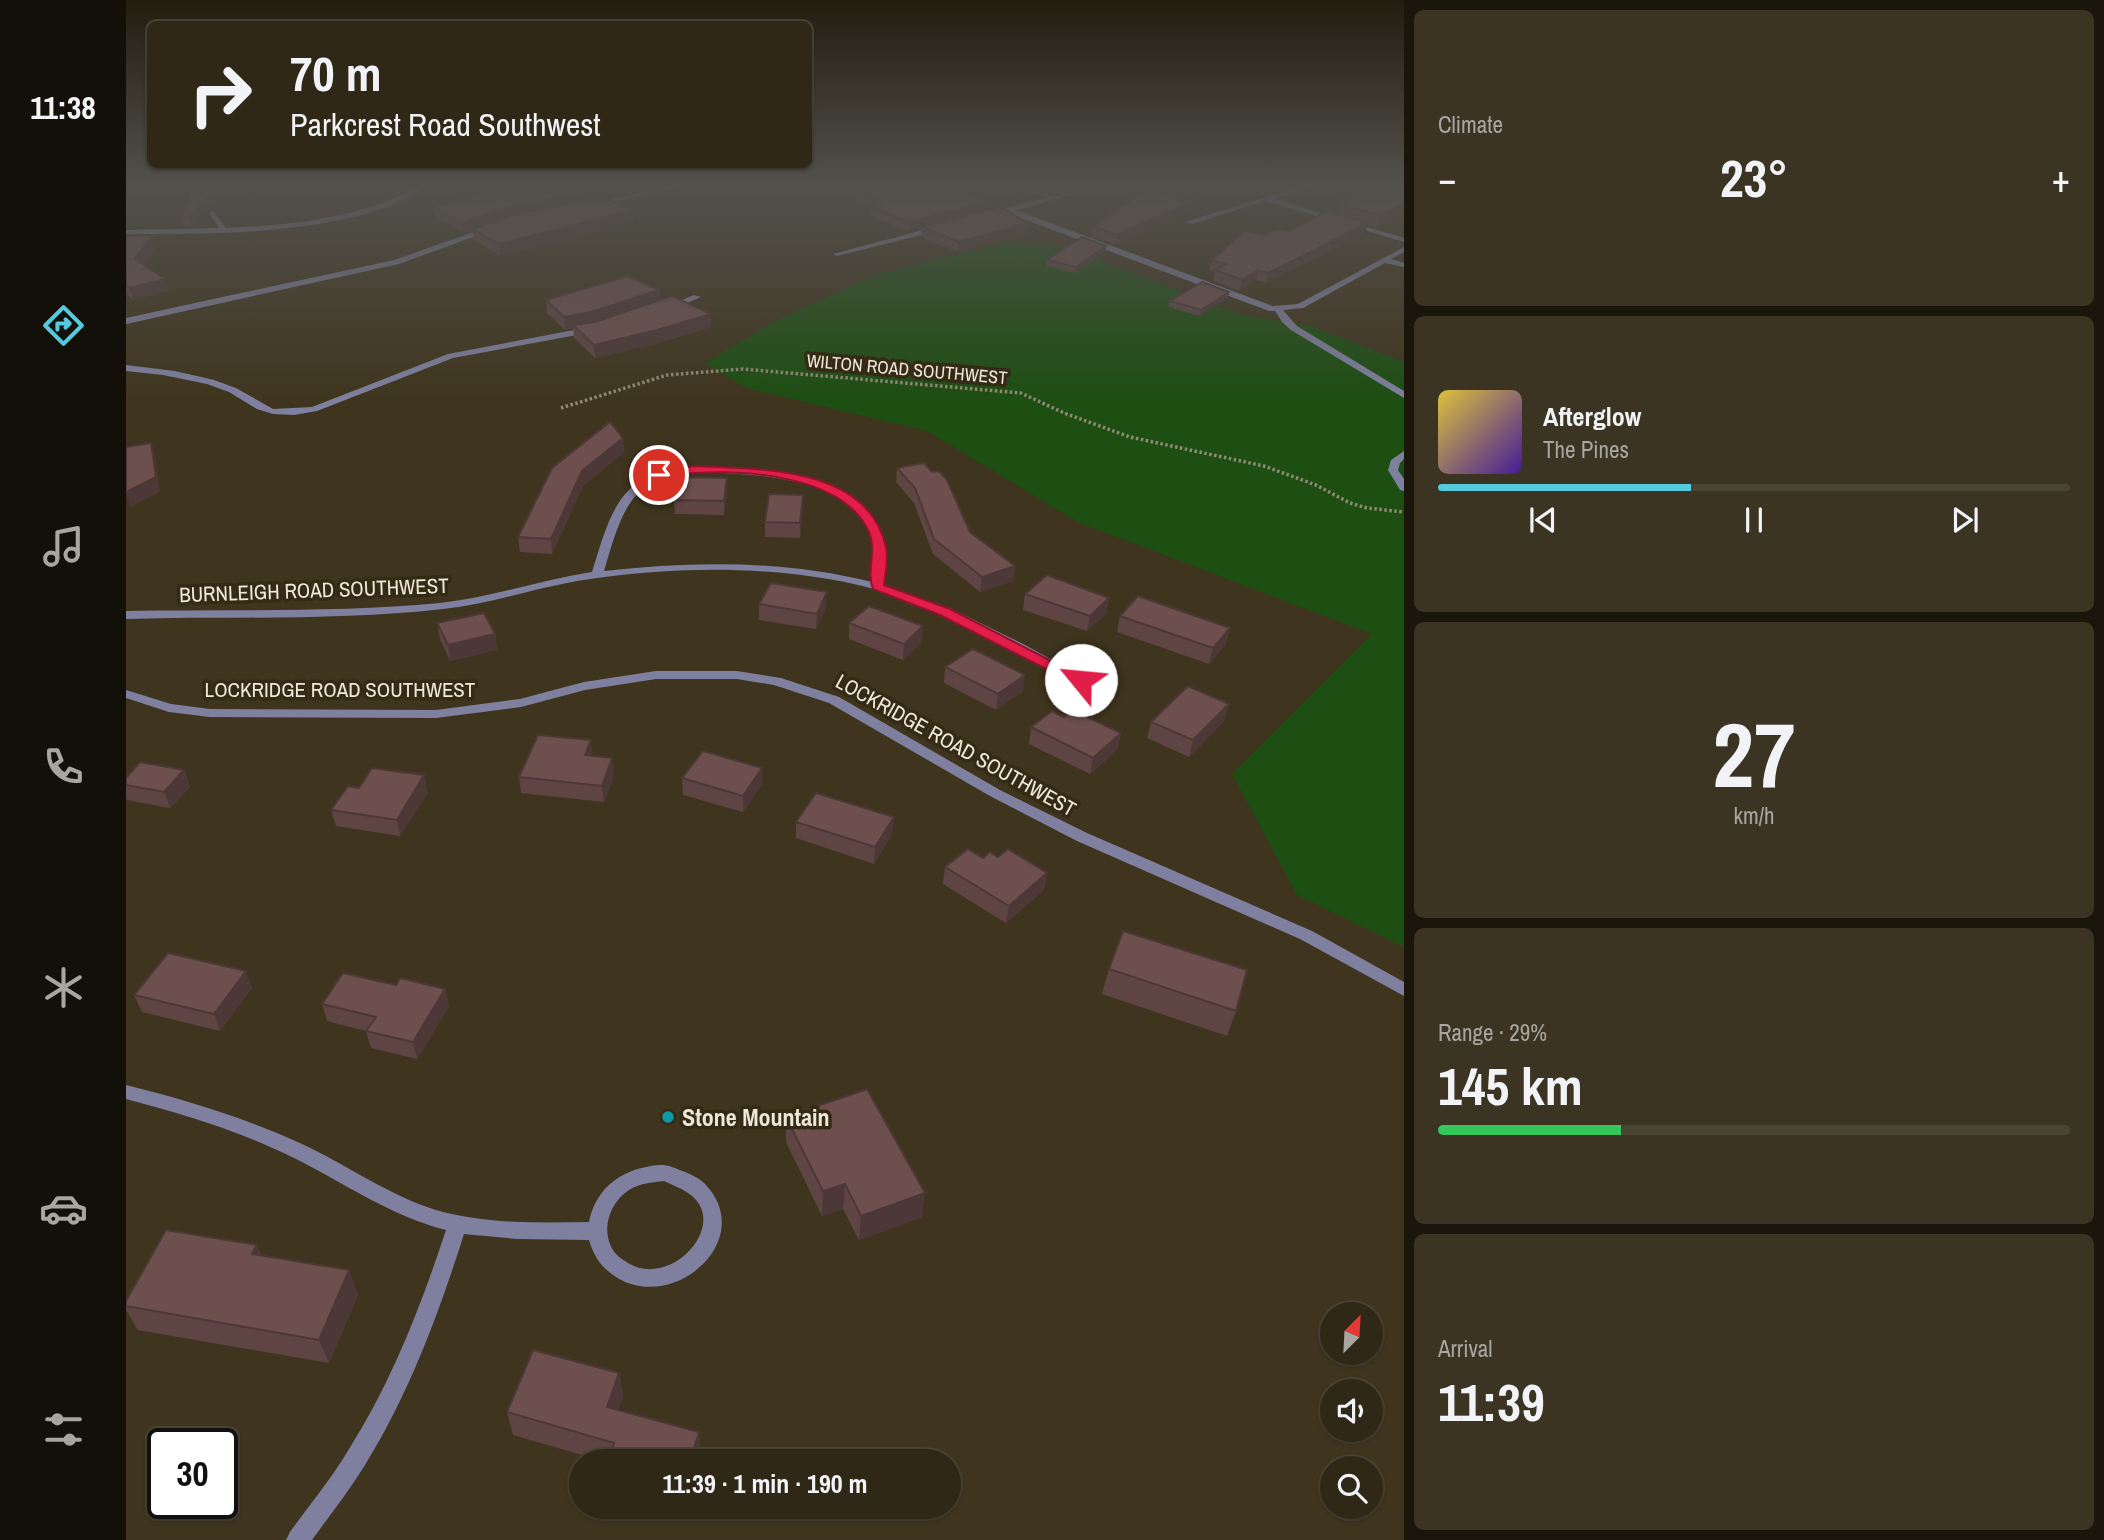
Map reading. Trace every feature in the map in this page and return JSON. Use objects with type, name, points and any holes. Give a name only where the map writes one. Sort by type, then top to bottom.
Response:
[{"type":"street","points":[[126,321],[408,258]]},
{"type":"street","points":[[1132,258],[1260,307],[1279,310],[1300,306],[1387,258]]},
{"type":"street","points":[[1383,260],[1404,265]]},
{"type":"street","points":[[653,313],[697,297]]},
{"type":"street","points":[[1279,310],[1284,320],[1294,328],[1404,395]]},
{"type":"street","points":[[126,368],[207,381],[235,391],[261,408],[278,412],[314,409],[451,356],[606,326]]},
{"type":"street","points":[[1404,454],[1395,462],[1393,470],[1396,480],[1404,488]]},
{"type":"street","points":[[597,575],[612,531],[628,500],[646,481],[659,475],[688,470],[754,472],[795,477],[821,485],[856,504],[875,531],[881,550],[877,587]]},
{"type":"street","name":"BURNLEIGH ROAD SOUTHWEST","points":[[126,615],[408,610],[485,599],[566,579],[597,575],[668,569],[748,568],[804,572],[877,587],[910,597],[1010,643],[1105,693]]},
{"type":"street","name":"LOCKRIDGE ROAD SOUTHWEST","points":[[126,694],[169,708],[210,713],[436,714],[521,703],[584,686],[656,675],[723,675],[776,681],[834,700],[995,793],[1069,831],[1256,912],[1404,990]]},
{"type":"street","points":[[126,1092],[252,1130],[301,1152],[369,1191],[435,1218],[520,1232],[597,1231]]},
{"type":"street","points":[[665,1173],[684,1178],[698,1187],[711,1205],[714,1227],[710,1245],[694,1264],[673,1276],[653,1279],[632,1276],[611,1262],[601,1247],[597,1231],[598,1217],[606,1200],[625,1183],[648,1174],[665,1173]]},
{"type":"street","points":[[298,1540],[356,1459],[396,1387],[433,1302],[458,1223]]},
{"type":"path","name":"WILTON ROAD SOUTHWEST","points":[[561,408],[667,375],[717,369],[1021,393],[1064,413],[1130,436],[1194,453],[1264,466],[1291,474],[1350,503],[1404,512]]},
{"type":"green space","points":[[943,258],[1094,258],[1242,315],[1311,326],[1404,362],[1404,947],[1297,895],[1232,774],[1372,634],[1078,522],[927,431],[746,388],[705,363],[773,322],[878,274]]},
{"type":"building","points":[[126,258],[136,258],[165,279],[130,288],[126,285]]},
{"type":"building","points":[[1050,258],[1089,258],[1076,267],[1047,260]]},
{"type":"building","points":[[1298,258],[1268,273],[1258,270],[1242,280],[1215,270],[1226,264],[1212,260]]},
{"type":"building","points":[[628,276],[659,290],[591,312],[564,317],[546,300]]},
{"type":"building","points":[[1202,282],[1229,292],[1201,310],[1170,301]]},
{"type":"building","points":[[672,296],[711,314],[594,345],[573,325],[595,322]]},
{"type":"building","points":[[610,422],[623,438],[582,471],[551,539],[518,537],[552,468]]},
{"type":"building","points":[[151,443],[156,477],[126,492],[126,447]]},
{"type":"building","points":[[924,463],[932,472],[939,471],[947,480],[970,532],[1015,566],[982,577],[934,539],[915,488],[897,468]]},
{"type":"building","points":[[678,477],[727,478],[724,501],[674,500]]},
{"type":"building","points":[[769,494],[803,495],[800,523],[765,522]]},
{"type":"building","points":[[1047,575],[1109,598],[1090,616],[1025,594]]},
{"type":"building","points":[[771,583],[827,592],[817,614],[759,604]]},
{"type":"building","points":[[1138,596],[1230,628],[1213,648],[1120,616]]},
{"type":"building","points":[[869,606],[923,626],[904,644],[849,623]]},
{"type":"building","points":[[484,613],[495,634],[448,645],[437,623]]},
{"type":"building","points":[[973,649],[1025,675],[998,694],[945,667]]},
{"type":"building","points":[[1188,686],[1229,704],[1193,740],[1151,722]]},
{"type":"building","points":[[1072,710],[1121,733],[1093,758],[1031,727],[1052,711],[1064,717]]},
{"type":"building","points":[[538,735],[591,740],[585,755],[612,758],[602,786],[519,777]]},
{"type":"building","points":[[703,751],[762,768],[743,796],[682,778]]},
{"type":"building","points":[[140,762],[184,770],[164,792],[126,785],[126,778]]},
{"type":"building","points":[[372,768],[424,775],[397,820],[331,810],[348,786],[359,788]]},
{"type":"building","points":[[816,793],[894,817],[875,847],[796,822]]},
{"type":"building","points":[[968,849],[983,858],[990,852],[998,857],[1008,849],[1047,873],[1009,906],[945,867]]},
{"type":"building","points":[[1123,931],[1247,970],[1236,1011],[1109,969]]},
{"type":"building","points":[[168,953],[246,971],[214,1014],[134,995]]},
{"type":"building","points":[[343,973],[396,985],[400,978],[445,989],[413,1042],[366,1031],[376,1017],[322,1004]]},
{"type":"building","points":[[867,1089],[925,1193],[861,1216],[845,1184],[823,1191],[786,1117]]},
{"type":"building","points":[[166,1230],[257,1245],[252,1254],[349,1270],[319,1340],[126,1306],[126,1301]]},
{"type":"building","points":[[533,1350],[619,1373],[607,1407],[699,1432],[694,1449],[612,1449],[614,1443],[507,1412]]},
{"type":"place","name":"Stone Mountain","points":[[668,1117]]},
{"type":"route","points":[[659,475],[695,470],[766,472],[795,477],[840,493],[856,504],[875,531],[881,550],[881,570],[877,587],[945,612],[1081,680]]}]
